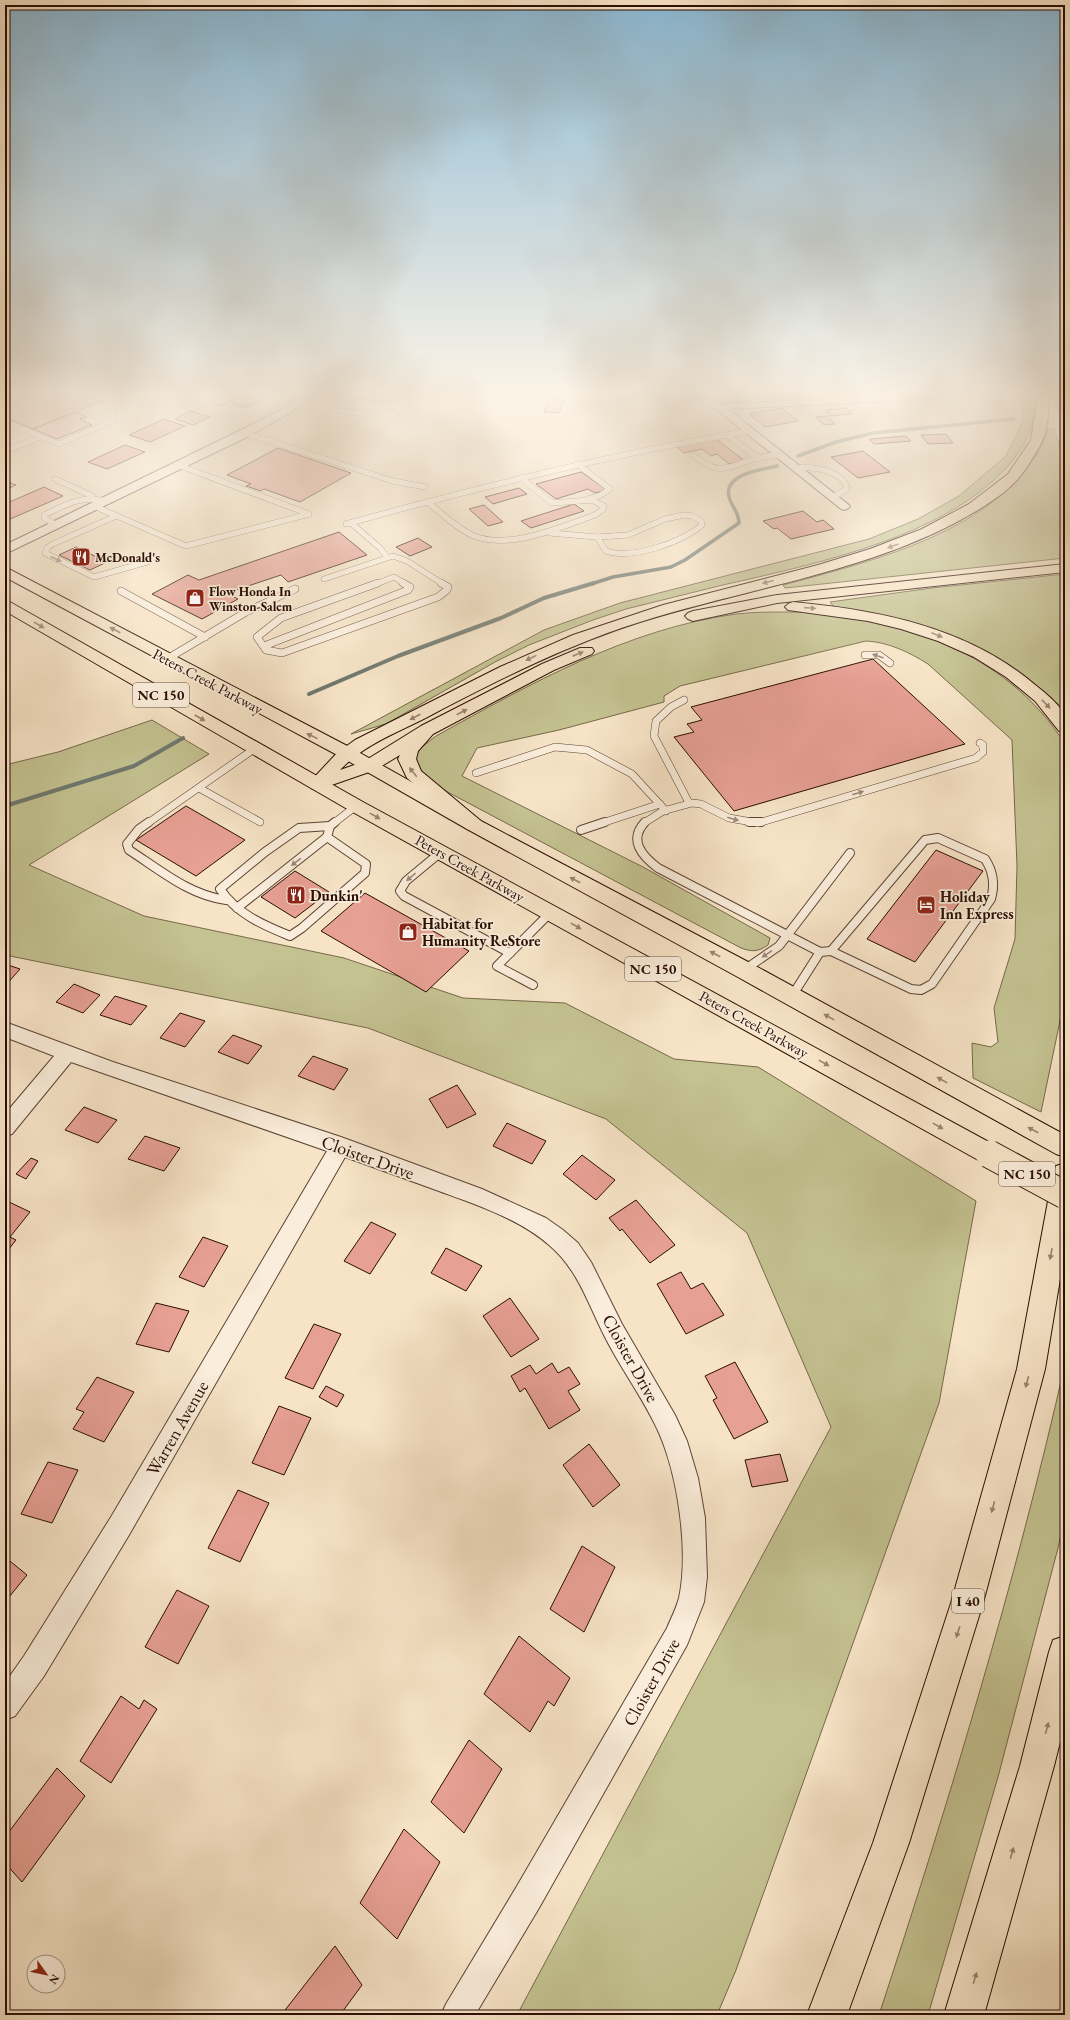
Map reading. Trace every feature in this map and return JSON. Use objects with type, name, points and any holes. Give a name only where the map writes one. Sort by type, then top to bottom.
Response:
[{"type":"main road","points":[[317,784],[347,753],[543,652],[606,628],[734,590],[858,558],[912,539],[958,516],[996,490]]},
{"type":"main road","points":[[606,628],[704,605],[763,594],[1065,561]]},
{"type":"main road","points":[[317,784],[369,766],[427,730],[548,667],[590,649],[636,632],[702,614],[784,598],[1065,568]]},
{"type":"main road","name":"Peters Creek Parkway","points":[[5,571],[296,728],[347,753],[474,826],[792,996],[1065,1147]]},
{"type":"main road","name":"Peters Creek Parkway","points":[[5,605],[254,749],[356,806],[1065,1195]]},
{"type":"main road","points":[[702,614],[768,607],[811,608],[880,618],[928,631],[992,661],[1012,675],[1048,706],[1065,727]]},
{"type":"main road","points":[[427,730],[410,750],[407,759],[409,766],[413,774],[474,826]]},
{"type":"main road","name":"I 40","points":[[827,2015],[891,1843],[967,1603],[1031,1369],[1065,1174]]},
{"type":"main road","points":[[964,2015],[1037,1766],[1065,1652]]},
{"type":"street","points":[[5,550],[56,525],[97,501],[122,490]]},
{"type":"street","points":[[824,490],[845,506]]},
{"type":"street","name":"Cloister Drive","points":[[5,1029],[67,1054],[341,1146],[483,1199],[525,1218],[557,1238],[571,1250],[582,1266],[615,1332],[655,1401],[677,1443],[687,1477],[695,1555],[692,1597],[678,1636],[528,1897],[457,2015]]},
{"type":"street","points":[[5,1128],[67,1054]]},
{"type":"street","name":"Warren Avenue","points":[[5,1706],[34,1666],[120,1526],[341,1146]]},
{"type":"lane","points":[[77,490],[97,501],[116,516],[186,546],[309,514],[244,490]]},
{"type":"lane","points":[[387,557],[384,551],[349,524],[473,490]]},
{"type":"lane","points":[[536,490],[552,503],[558,504],[599,496],[608,490]]},
{"type":"lane","points":[[833,497],[846,490]]},
{"type":"lane","points":[[427,502],[451,522],[475,536],[505,540],[520,539],[545,533],[594,515],[602,510],[604,506],[594,500],[584,499]]},
{"type":"lane","points":[[545,533],[567,533],[597,537],[628,535],[663,520],[688,515],[701,521],[702,525],[695,532],[677,540],[617,554],[606,551],[597,537]]},
{"type":"lane","points":[[116,516],[53,544],[48,547],[45,553],[94,576],[147,562]]},
{"type":"lane","points":[[264,646],[404,594],[410,587],[394,577],[281,618],[264,629],[258,637],[266,650],[282,653],[438,596],[448,588],[407,561],[394,556],[387,557],[324,579]]},
{"type":"lane","points":[[168,659],[276,597],[295,588]]},
{"type":"lane","points":[[121,591],[205,637]]},
{"type":"lane","points":[[864,655],[876,654],[882,656],[890,663]]},
{"type":"lane","points":[[684,700],[671,707],[656,721],[654,736],[688,801]]},
{"type":"lane","points":[[831,951],[925,840],[938,838],[985,859],[989,863],[993,889],[991,899],[938,977],[929,988],[917,990],[894,981],[831,951],[820,952],[658,868],[647,860],[637,842],[636,832],[646,819],[688,801],[698,802],[730,818],[758,824],[976,758],[983,752],[983,745],[980,743]]},
{"type":"lane","points":[[476,773],[555,747],[570,747],[588,750],[632,774],[666,811]]},
{"type":"lane","points":[[226,900],[210,898],[196,893],[129,850],[127,844],[139,829],[254,749]]},
{"type":"lane","points":[[199,788],[260,822]]},
{"type":"lane","points":[[581,830],[660,804]]},
{"type":"lane","points":[[327,837],[366,864],[366,873],[302,928],[290,936],[255,921],[226,900],[220,888],[265,852],[299,828],[330,826],[356,806]]},
{"type":"lane","points":[[237,908],[327,837],[330,826]]},
{"type":"lane","points":[[441,852],[406,881],[400,891],[404,896],[510,953]]},
{"type":"lane","points":[[744,970],[779,946],[850,853]]},
{"type":"lane","points":[[533,985],[497,966],[551,912]]},
{"type":"lane","points":[[792,996],[820,952]]},
{"type":"shaded area","points":[[966,490],[981,490],[955,509],[919,527],[880,543],[799,567],[626,609],[593,620],[529,645],[495,662],[386,724],[351,734],[544,630],[620,603],[869,539],[918,519],[959,496]]},
{"type":"shaded area","points":[[1005,490],[1066,490],[1065,558],[785,588],[783,585],[888,555],[924,541],[957,525],[988,505]]},
{"type":"shaded area","points":[[1065,574],[1065,719],[1029,682],[897,619],[833,606],[830,602],[932,588]]},
{"type":"shaded area","points":[[788,612],[828,614],[867,620],[906,630],[944,644],[980,662],[1012,684],[1041,712],[1065,744],[1065,997],[1041,1112],[973,1078],[972,1043],[991,1047],[998,1042],[994,1008],[1015,939],[1017,866],[1012,740],[928,664],[921,660],[906,652],[882,643],[866,641],[680,686],[664,696],[664,702],[559,730],[477,748],[462,776],[643,867],[770,938],[768,945],[758,950],[752,951],[741,948],[442,789],[420,774],[412,758],[422,747],[436,736],[471,716],[580,661],[618,645],[656,632],[696,621],[742,613]]},
{"type":"shaded area","points":[[152,720],[209,754],[29,865],[144,916],[344,958],[463,998],[565,1003],[674,1059],[758,1067],[976,1201],[939,1403],[736,1970],[717,2015],[517,2015],[831,1427],[747,1233],[606,1119],[368,1028],[5,955],[5,765],[58,752]]},
{"type":"shaded area","points":[[1065,1364],[1065,1515],[1058,1548],[998,1777],[928,2015],[879,2015],[931,1854],[980,1692],[1025,1529]]},
{"type":"building","points":[[37,490],[51,490],[63,496],[8,520],[5,519],[5,504]]},
{"type":"building","points":[[268,490],[321,490],[300,502]]},
{"type":"building","points":[[510,490],[522,490],[527,494],[493,504],[485,497]]},
{"type":"building","points":[[544,490],[584,490],[556,499]]},
{"type":"building","points":[[590,490],[606,490],[595,493]]},
{"type":"building","points":[[574,504],[584,511],[531,528],[521,521]]},
{"type":"building","points":[[484,505],[503,522],[488,526],[469,509]]},
{"type":"building","points":[[803,511],[817,522],[823,520],[834,529],[791,539],[777,528],[774,529],[763,521]]},
{"type":"building","points":[[339,532],[367,555],[288,582],[281,575],[227,593],[238,599],[202,619],[152,594],[188,575],[199,580]]},
{"type":"building","points":[[418,538],[432,547],[410,556],[396,547]]},
{"type":"building","points":[[76,547],[107,562],[90,570],[59,555]]},
{"type":"building","points":[[873,659],[965,744],[734,811],[674,737],[694,732],[687,724],[702,720],[691,707]]},
{"type":"building","points":[[186,806],[245,840],[196,876],[136,840]]},
{"type":"building","name":"Holiday Inn Express","points":[[936,850],[983,871],[915,962],[867,939]]},
{"type":"building","points":[[295,871],[329,892],[295,918],[261,897]]},
{"type":"building","points":[[365,893],[469,951],[426,992],[321,931]]},
{"type":"building","points":[[5,964],[20,969],[6,985],[5,984]]},
{"type":"building","points":[[74,984],[100,995],[83,1013],[56,1002]]},
{"type":"building","points":[[115,996],[147,1006],[131,1025],[100,1015]]},
{"type":"building","points":[[180,1013],[205,1021],[185,1047],[160,1038]]},
{"type":"building","points":[[233,1035],[262,1046],[248,1064],[218,1052]]},
{"type":"building","points":[[313,1056],[348,1069],[334,1090],[298,1076]]},
{"type":"building","points":[[457,1085],[476,1114],[447,1128],[429,1099]]},
{"type":"building","points":[[84,1107],[117,1120],[98,1143],[65,1130]]},
{"type":"building","points":[[507,1123],[546,1141],[532,1164],[493,1146]]},
{"type":"building","points":[[145,1136],[180,1148],[164,1171],[128,1159]]},
{"type":"building","points":[[582,1155],[615,1180],[596,1200],[563,1174]]},
{"type":"building","points":[[31,1158],[38,1161],[26,1179],[16,1174]]},
{"type":"building","points":[[636,1200],[675,1245],[650,1263],[622,1229],[620,1231],[609,1218]]},
{"type":"building","points":[[7,1201],[30,1212],[10,1237],[16,1240],[5,1254],[5,1204]]},
{"type":"building","points":[[371,1222],[396,1234],[370,1274],[344,1261]]},
{"type":"building","points":[[203,1237],[228,1246],[204,1287],[179,1277]]},
{"type":"building","points":[[446,1248],[482,1266],[466,1291],[431,1273]]},
{"type":"building","points":[[681,1272],[691,1289],[703,1283],[724,1315],[686,1334],[657,1284]]},
{"type":"building","points":[[510,1298],[539,1339],[511,1357],[483,1316]]},
{"type":"building","points":[[156,1303],[189,1311],[169,1352],[136,1344]]},
{"type":"building","points":[[314,1324],[341,1334],[313,1389],[285,1378]]},
{"type":"building","points":[[735,1362],[768,1422],[734,1439],[713,1400],[717,1398],[705,1376]]},
{"type":"building","points":[[552,1363],[558,1373],[569,1367],[580,1384],[568,1391],[580,1410],[549,1429],[525,1388],[520,1392],[511,1376],[530,1365],[536,1374]]},
{"type":"building","points":[[97,1377],[134,1392],[104,1442],[73,1429],[84,1412],[76,1409]]},
{"type":"building","points":[[326,1386],[344,1395],[337,1407],[319,1397]]},
{"type":"building","points":[[279,1406],[311,1418],[284,1475],[252,1463]]},
{"type":"building","points":[[589,1444],[620,1485],[593,1507],[563,1465]]},
{"type":"building","points":[[780,1454],[788,1481],[752,1487],[745,1460]]},
{"type":"building","points":[[48,1462],[78,1470],[52,1523],[21,1514]]},
{"type":"building","points":[[238,1490],[269,1503],[240,1562],[208,1548]]},
{"type":"building","points":[[582,1546],[615,1567],[584,1632],[550,1609]]},
{"type":"building","points":[[5,1557],[27,1575],[5,1602]]},
{"type":"building","points":[[177,1590],[209,1606],[178,1664],[145,1647]]},
{"type":"building","points":[[519,1636],[570,1678],[554,1706],[548,1701],[530,1732],[484,1694]]},
{"type":"building","points":[[121,1696],[139,1709],[144,1700],[157,1709],[111,1783],[80,1761]]},
{"type":"building","points":[[469,1740],[502,1769],[464,1833],[431,1802]]},
{"type":"building","points":[[57,1768],[85,1796],[22,1882],[5,1863],[5,1837]]},
{"type":"building","points":[[404,1829],[440,1862],[397,1939],[360,1903]]},
{"type":"building","points":[[335,1946],[362,1985],[340,2015],[283,2015],[282,2014]]},
{"type":"waterway","points":[[591,584],[613,577],[671,567],[685,560],[739,523],[737,513],[730,500],[728,490]]},
{"type":"waterway","points":[[309,694],[398,656],[501,618],[544,598],[594,583]]},
{"type":"waterway","points":[[5,806],[134,766],[183,738]]},
{"type":"place","name":"McDonald's","points":[[81,557]]},
{"type":"place","name":"Flow Honda In Winston-Salem","points":[[195,598]]},
{"type":"place","name":"Dunkin'","points":[[296,895]]},
{"type":"place","name":"Holiday Inn Express","points":[[926,905]]},
{"type":"place","name":"Habitat for Humanity ReStore","points":[[408,932]]}]
